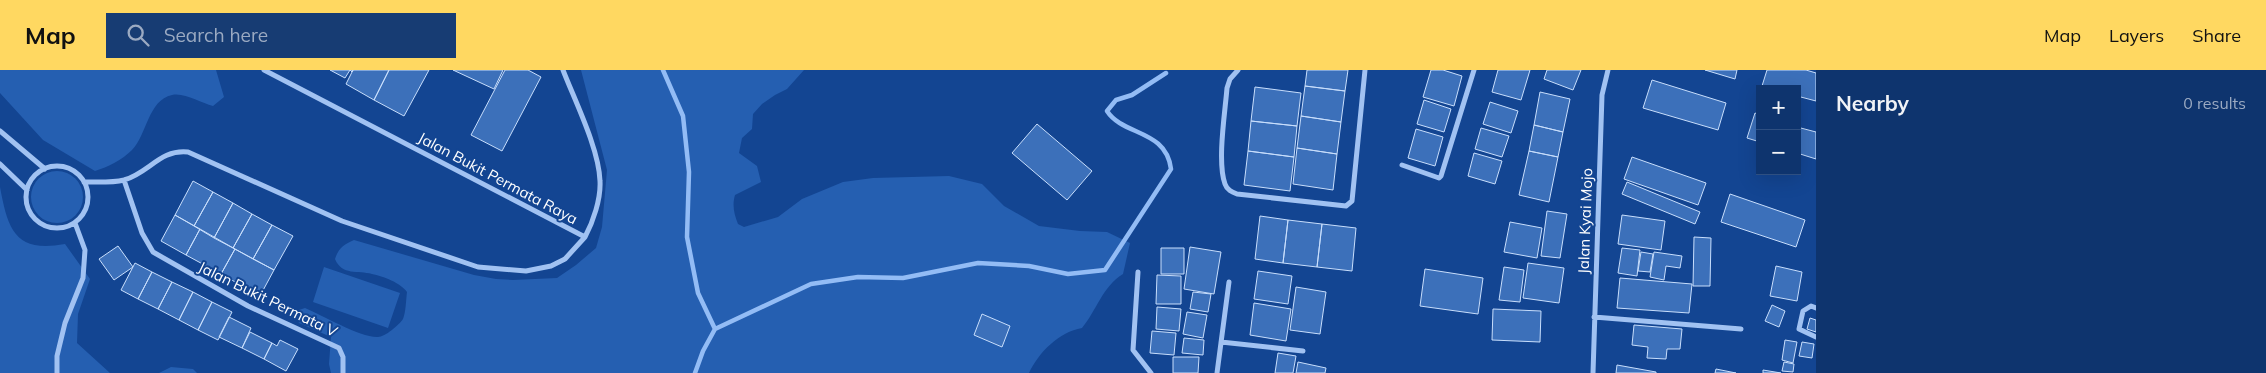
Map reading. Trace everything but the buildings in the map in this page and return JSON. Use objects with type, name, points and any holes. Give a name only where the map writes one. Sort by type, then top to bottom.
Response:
[{"type":"street","name":"Jalan Bukit Permata Raya","points":[[84,182],[124,180],[167,154],[177,151],[188,152],[342,221],[478,267],[526,271],[551,266],[565,260],[585,237],[264,70]]},
{"type":"street","points":[[563,70],[594,152],[600,180],[600,194],[591,225],[585,237]]},
{"type":"street","points":[[1238,70],[1230,79],[1227,88],[1222,166],[1225,185],[1230,191],[1237,194],[1346,206],[1352,201],[1365,70]]},
{"type":"street","points":[[1402,165],[1438,178],[1441,176],[1474,70]]},
{"type":"street","name":"Jalan Kyai Mojo","points":[[1593,373],[1602,95],[1608,70]]},
{"type":"street","points":[[0,131],[45,169]]},
{"type":"street","points":[[0,164],[27,190]]},
{"type":"street","points":[[54,166],[67,168],[75,172],[84,182],[88,196],[87,204],[82,217],[75,223],[59,229],[42,225],[30,213],[26,202],[27,190],[32,178],[45,169],[54,166]]},
{"type":"street","name":"Jalan Bukit Permata V","points":[[124,180],[142,232],[153,252],[248,306],[339,348],[343,357],[343,373]]},
{"type":"street","points":[[57,373],[57,356],[65,323],[83,278],[85,250],[75,223]]},
{"type":"street","points":[[1138,272],[1133,351],[1151,373]]},
{"type":"street","points":[[1217,373],[1229,282]]},
{"type":"street","points":[[1816,308],[1811,306],[1802,311],[1799,329],[1816,337]]},
{"type":"street","points":[[1594,317],[1741,329]]},
{"type":"street","points":[[1221,342],[1303,351]]},
{"type":"shaded area","points":[[0,70],[216,70],[224,97],[213,106],[177,94],[164,98],[153,111],[137,144],[132,150],[115,163],[95,171],[43,140],[0,93]]},
{"type":"shaded area","points":[[581,70],[804,70],[787,89],[762,104],[753,114],[752,129],[742,138],[739,153],[757,166],[761,182],[735,195],[735,217],[738,224],[744,227],[778,217],[802,199],[843,182],[873,178],[949,176],[982,184],[1004,206],[1039,226],[1107,232],[1130,243],[1123,274],[1110,285],[1082,328],[1058,338],[1038,358],[1029,373],[331,373],[329,364],[331,337],[299,323],[296,317],[299,310],[305,308],[362,334],[378,337],[388,333],[403,319],[405,309],[407,292],[401,286],[376,275],[346,270],[338,264],[335,259],[338,252],[342,247],[354,240],[474,275],[513,280],[557,278],[596,248],[602,227],[607,170]]},
{"type":"shaded area","points":[[57,171],[67,173],[75,179],[81,187],[83,197],[81,207],[75,215],[67,221],[57,223],[47,221],[39,215],[33,207],[31,197],[33,187],[39,179],[47,173]]},
{"type":"shaded area","points":[[0,187],[6,215],[17,235],[35,245],[65,244],[90,279],[78,314],[77,343],[110,373],[0,373]]},
{"type":"shaded area","points":[[324,267],[400,293],[388,328],[313,302]]},
{"type":"shaded area","points":[[171,367],[193,369],[197,373],[159,373]]},
{"type":"waterway","points":[[663,70],[683,116],[689,172],[687,237],[698,293],[715,329]]},
{"type":"waterway","points":[[695,373],[703,351],[715,329],[811,284],[858,277],[903,278],[978,263],[1029,266],[1068,274],[1105,270],[1171,169],[1167,156],[1161,147],[1143,134],[1123,125],[1107,111],[1116,100],[1132,95],[1166,73]]}]
